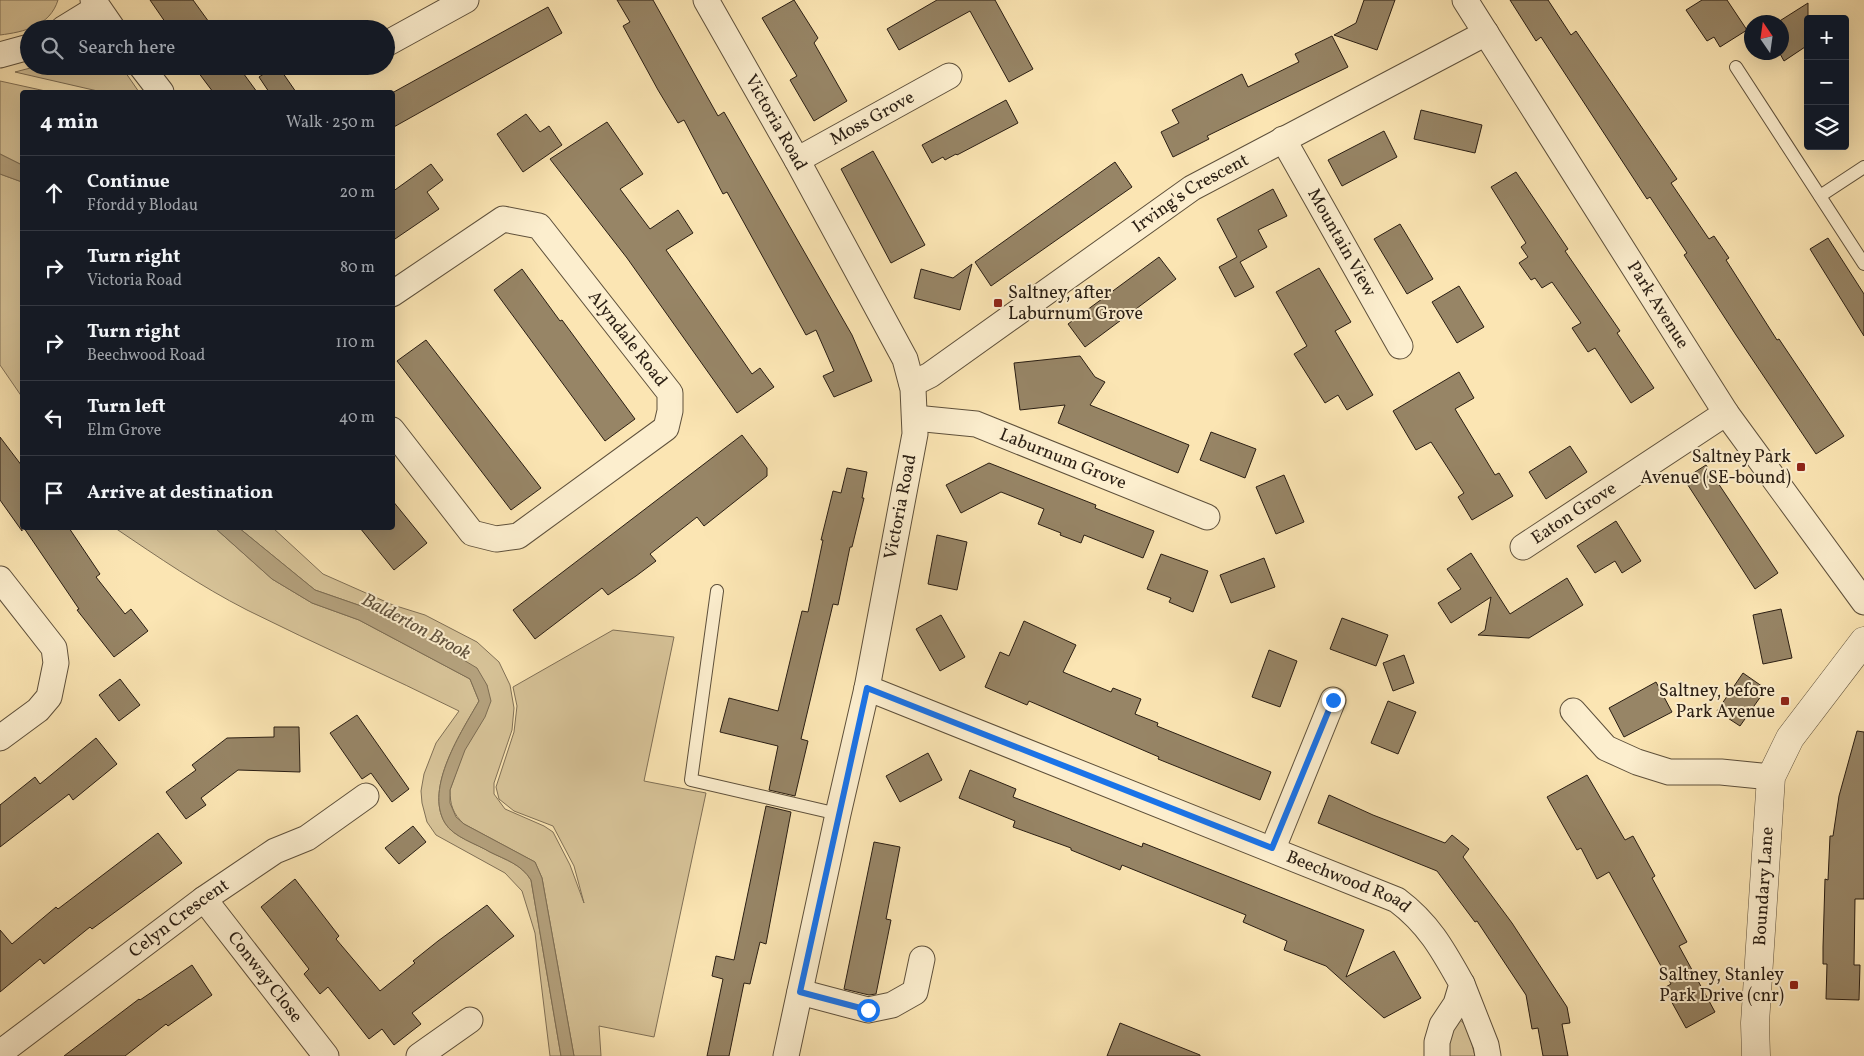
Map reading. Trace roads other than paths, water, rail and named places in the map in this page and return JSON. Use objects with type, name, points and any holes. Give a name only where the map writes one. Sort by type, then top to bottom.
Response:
[{"type":"street","points":[[395,37],[429,9],[466,0]]},
{"type":"street","name":"Victoria Road","points":[[706,0],[797,160],[905,359],[912,384],[915,418],[915,434],[867,688],[786,1056]]},
{"type":"street","name":"Park Avenue","points":[[1465,0],[1726,413],[1864,602]]},
{"type":"street","points":[[75,20],[95,4],[107,20]]},
{"type":"street","name":"Irving's Crescent","points":[[912,384],[930,374],[1192,188],[1486,33]]},
{"type":"street","points":[[0,55],[20,49]]},
{"type":"street","points":[[148,75],[159,90]]},
{"type":"street","name":"Moss Grove","points":[[797,160],[949,76]]},
{"type":"street","name":"Mountain View","points":[[1283,139],[1400,346]]},
{"type":"street","name":"Alyndale Road","points":[[395,292],[503,219],[540,226],[670,393],[670,411],[666,428],[518,536],[496,539],[472,533],[395,434]]},
{"type":"street","name":"Eaton Grove","points":[[1522,547],[1726,413]]},
{"type":"street","name":"Laburnum Grove","points":[[915,418],[976,424],[1207,517]]},
{"type":"street","points":[[0,579],[54,648],[56,663],[49,696],[38,710],[0,738]]},
{"type":"street","name":"Boundary Lane","points":[[1756,1056],[1755,1023],[1771,777],[1790,738],[1864,640]]},
{"type":"street","name":"Beechwood Road","points":[[867,688],[1272,848],[1397,900],[1418,915],[1434,936],[1462,984],[1488,1056]]},
{"type":"street","points":[[1272,848],[1333,700]]},
{"type":"street","points":[[1572,711],[1606,748],[1637,762],[1670,772],[1721,772],[1771,777]]},
{"type":"street","name":"Celyn Crescent","points":[[0,1053],[204,899],[275,851],[307,838],[366,796]]},
{"type":"street","name":"Conway Close","points":[[204,899],[326,1056]]},
{"type":"street","points":[[800,992],[868,1010],[892,1005],[915,992],[922,959]]},
{"type":"street","points":[[1437,1056],[1437,1042],[1442,1025],[1456,1004],[1462,984]]},
{"type":"street","points":[[419,1056],[470,1020]]},
{"type":"lane","points":[[1736,67],[1864,264]]},
{"type":"lane","points":[[1820,196],[1864,167]]},
{"type":"lane","points":[[717,591],[691,780],[838,814]]},
{"type":"place","name":"Saltney, after Laburnum Grove","points":[[998,303]]},
{"type":"place","name":"Saltney Park Avenue (SE-bound)","points":[[1801,467]]},
{"type":"place","name":"Saltney, before Park Avenue","points":[[1785,701]]},
{"type":"place","name":"Saltney, Stanley Park Drive (cnr)","points":[[1794,985]]},
{"type":"water label","name":"Balderton Brook","points":[[416,627]]}]
